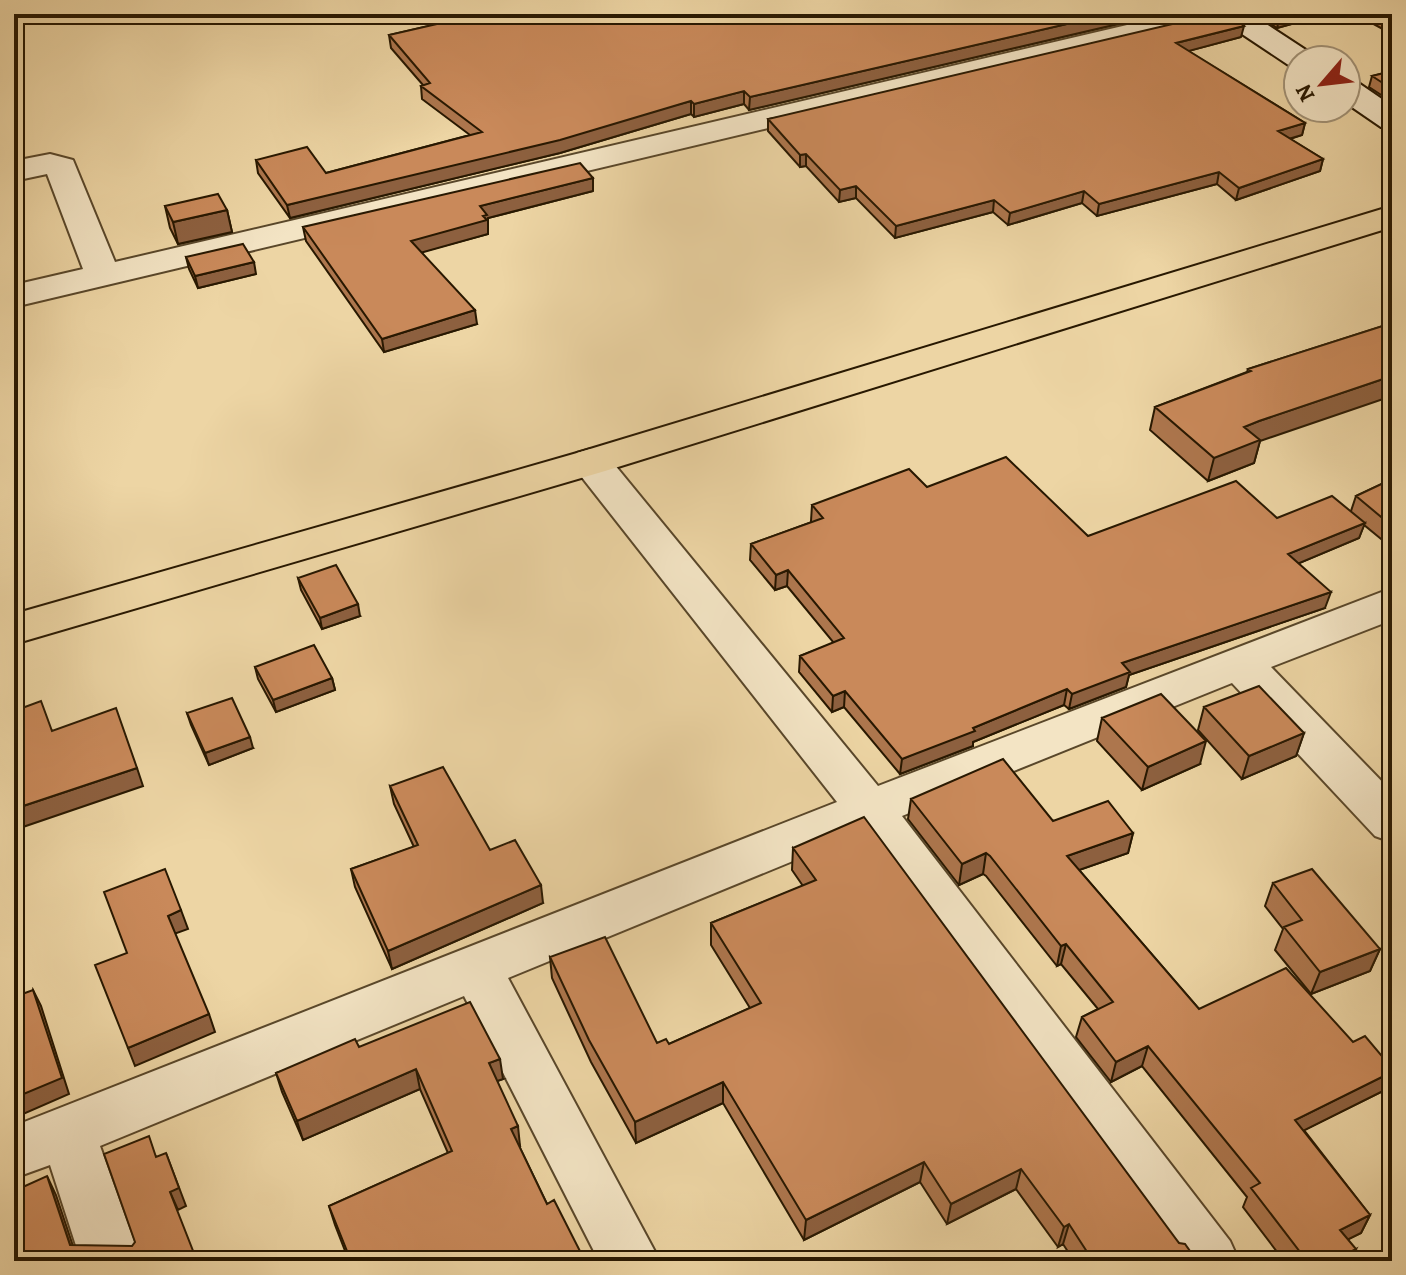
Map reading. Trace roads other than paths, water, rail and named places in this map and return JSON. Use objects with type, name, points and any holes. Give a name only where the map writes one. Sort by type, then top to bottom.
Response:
[{"type":"highway","points":[[14,629],[591,462],[1392,216]]},
{"type":"street","points":[[14,296],[1211,14]]},
{"type":"street","points":[[1231,14],[1282,48]]},
{"type":"street","points":[[1362,100],[1392,120]]},
{"type":"street","points":[[14,171],[50,164],[61,167],[102,274]]},
{"type":"street","points":[[591,462],[871,811],[1209,1261]]},
{"type":"street","points":[[14,1152],[1392,603]]},
{"type":"street","points":[[1240,663],[1392,823]]},
{"type":"street","points":[[475,967],[630,1261]]},
{"type":"street","points":[[68,1133],[111,1261]]}]
